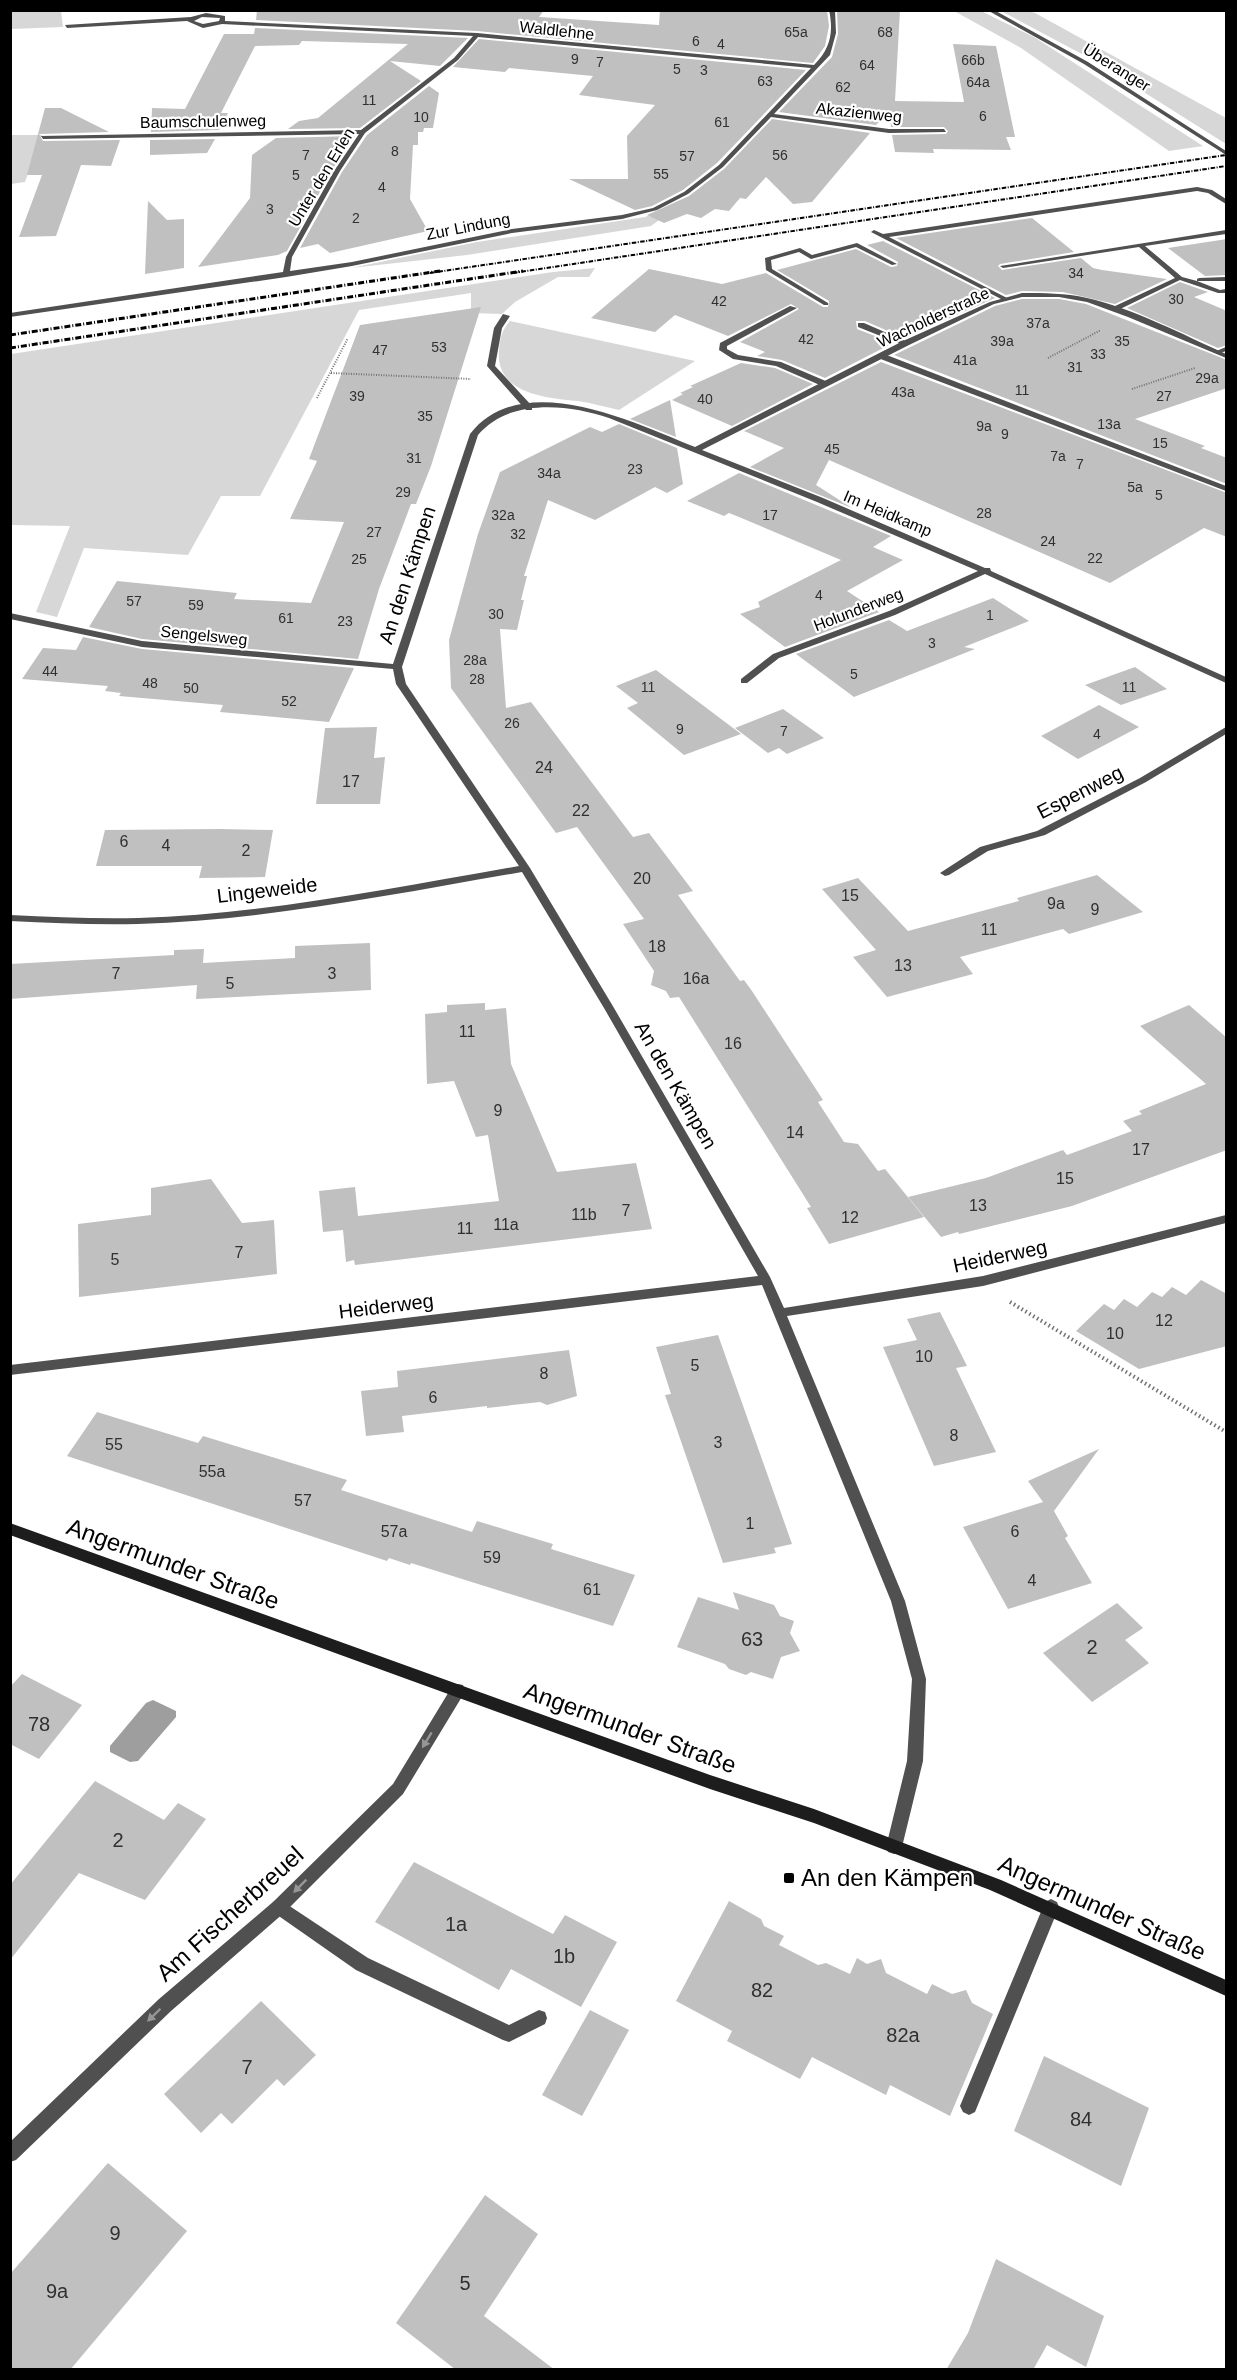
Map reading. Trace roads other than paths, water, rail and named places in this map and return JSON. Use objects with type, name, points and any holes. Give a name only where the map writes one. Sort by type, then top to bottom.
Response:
[{"type":"main road","name":"Angermunder Straße","points":[[10,1529],[894,1847],[1051,1907],[1227,1989]]},
{"type":"street","name":"Zur Lindung","points":[[10,315],[352,264],[512,231],[622,217],[655,209],[686,193],[721,166],[827,55],[833,41],[835,25],[832,10]]},
{"type":"street","name":"Überanger","points":[[989,10],[1086,63],[1227,153]]},
{"type":"street","name":"Waldlehne","points":[[67,26],[191,19],[214,15],[224,19],[222,22]]},
{"type":"street","name":"Waldlehne","points":[[191,19],[191,23],[198,25],[222,22],[478,34],[816,67]]},
{"type":"street","name":"Unter den Erlen","points":[[286,274],[289,257],[337,171],[363,132],[456,59],[478,34]]},
{"type":"street","name":"Akazienweg","points":[[771,116],[889,131],[944,131]]},
{"type":"street","name":"Baumschulenweg","points":[[43,137],[363,132]]},
{"type":"street","points":[[1005,299],[878,234],[1197,189],[1210,191],[1227,202]]},
{"type":"street","points":[[1003,266],[1227,232]]},
{"type":"street","points":[[826,304],[769,270],[767,259],[800,250],[811,257],[857,245],[894,264]]},
{"type":"street","points":[[1141,246],[1180,278],[1220,292],[1227,291]]},
{"type":"street","points":[[1116,309],[1180,278],[1214,281],[1227,279]]},
{"type":"street","name":"Wacholderstraße","points":[[696,450],[906,343],[1005,299],[1022,295],[1059,295],[1088,300],[1131,315],[1227,356]]},
{"type":"street","points":[[793,308],[723,345],[723,350],[736,357],[778,364],[825,384]]},
{"type":"street","points":[[506,316],[498,328],[491,366],[528,408]]},
{"type":"street","points":[[861,325],[906,343]]},
{"type":"street","points":[[1218,352],[1227,349]]},
{"type":"street","points":[[881,356],[1227,489]]},
{"type":"street","name":"Im Heidkamp","points":[[528,408],[576,407],[604,414],[987,570],[1227,680]]},
{"type":"street","name":"An den Kämpen","points":[[528,408],[488,419],[474,434],[397,667],[401,684],[525,868],[609,1008],[765,1280],[779,1313],[898,1601],[919,1679],[915,1761],[894,1847]]},
{"type":"street","name":"Holunderweg","points":[[744,681],[776,656],[892,613],[987,570]]},
{"type":"street","name":"Sengelsweg","points":[[10,616],[142,644],[397,667]]},
{"type":"street","name":"Espenweg","points":[[945,873],[984,849],[1041,833],[1143,780],[1227,730]]},
{"type":"street","name":"Lingeweide","points":[[10,918],[155,920],[267,909],[525,868]]},
{"type":"street","name":"Heiderweg","points":[[779,1313],[983,1281],[1227,1219]]},
{"type":"street","name":"Heiderweg","points":[[10,1370],[765,1280]]},
{"type":"street","name":"Am Fischerbreuel","points":[[10,2154],[165,2005],[279,1907],[398,1789],[458,1690]]},
{"type":"street","points":[[279,1907],[362,1964],[509,2034],[539,2018]]},
{"type":"street","points":[[969,2106],[1051,1907]]},
{"type":"railway","points":[[430,273],[1226,155]]},
{"type":"railway","points":[[513,273],[1226,166]]},
{"type":"railway","points":[[10,335],[440,271]]},
{"type":"railway","points":[[10,348],[523,271]]},
{"type":"place","name":"An den Kämpen","points":[[789,1878]]}]
